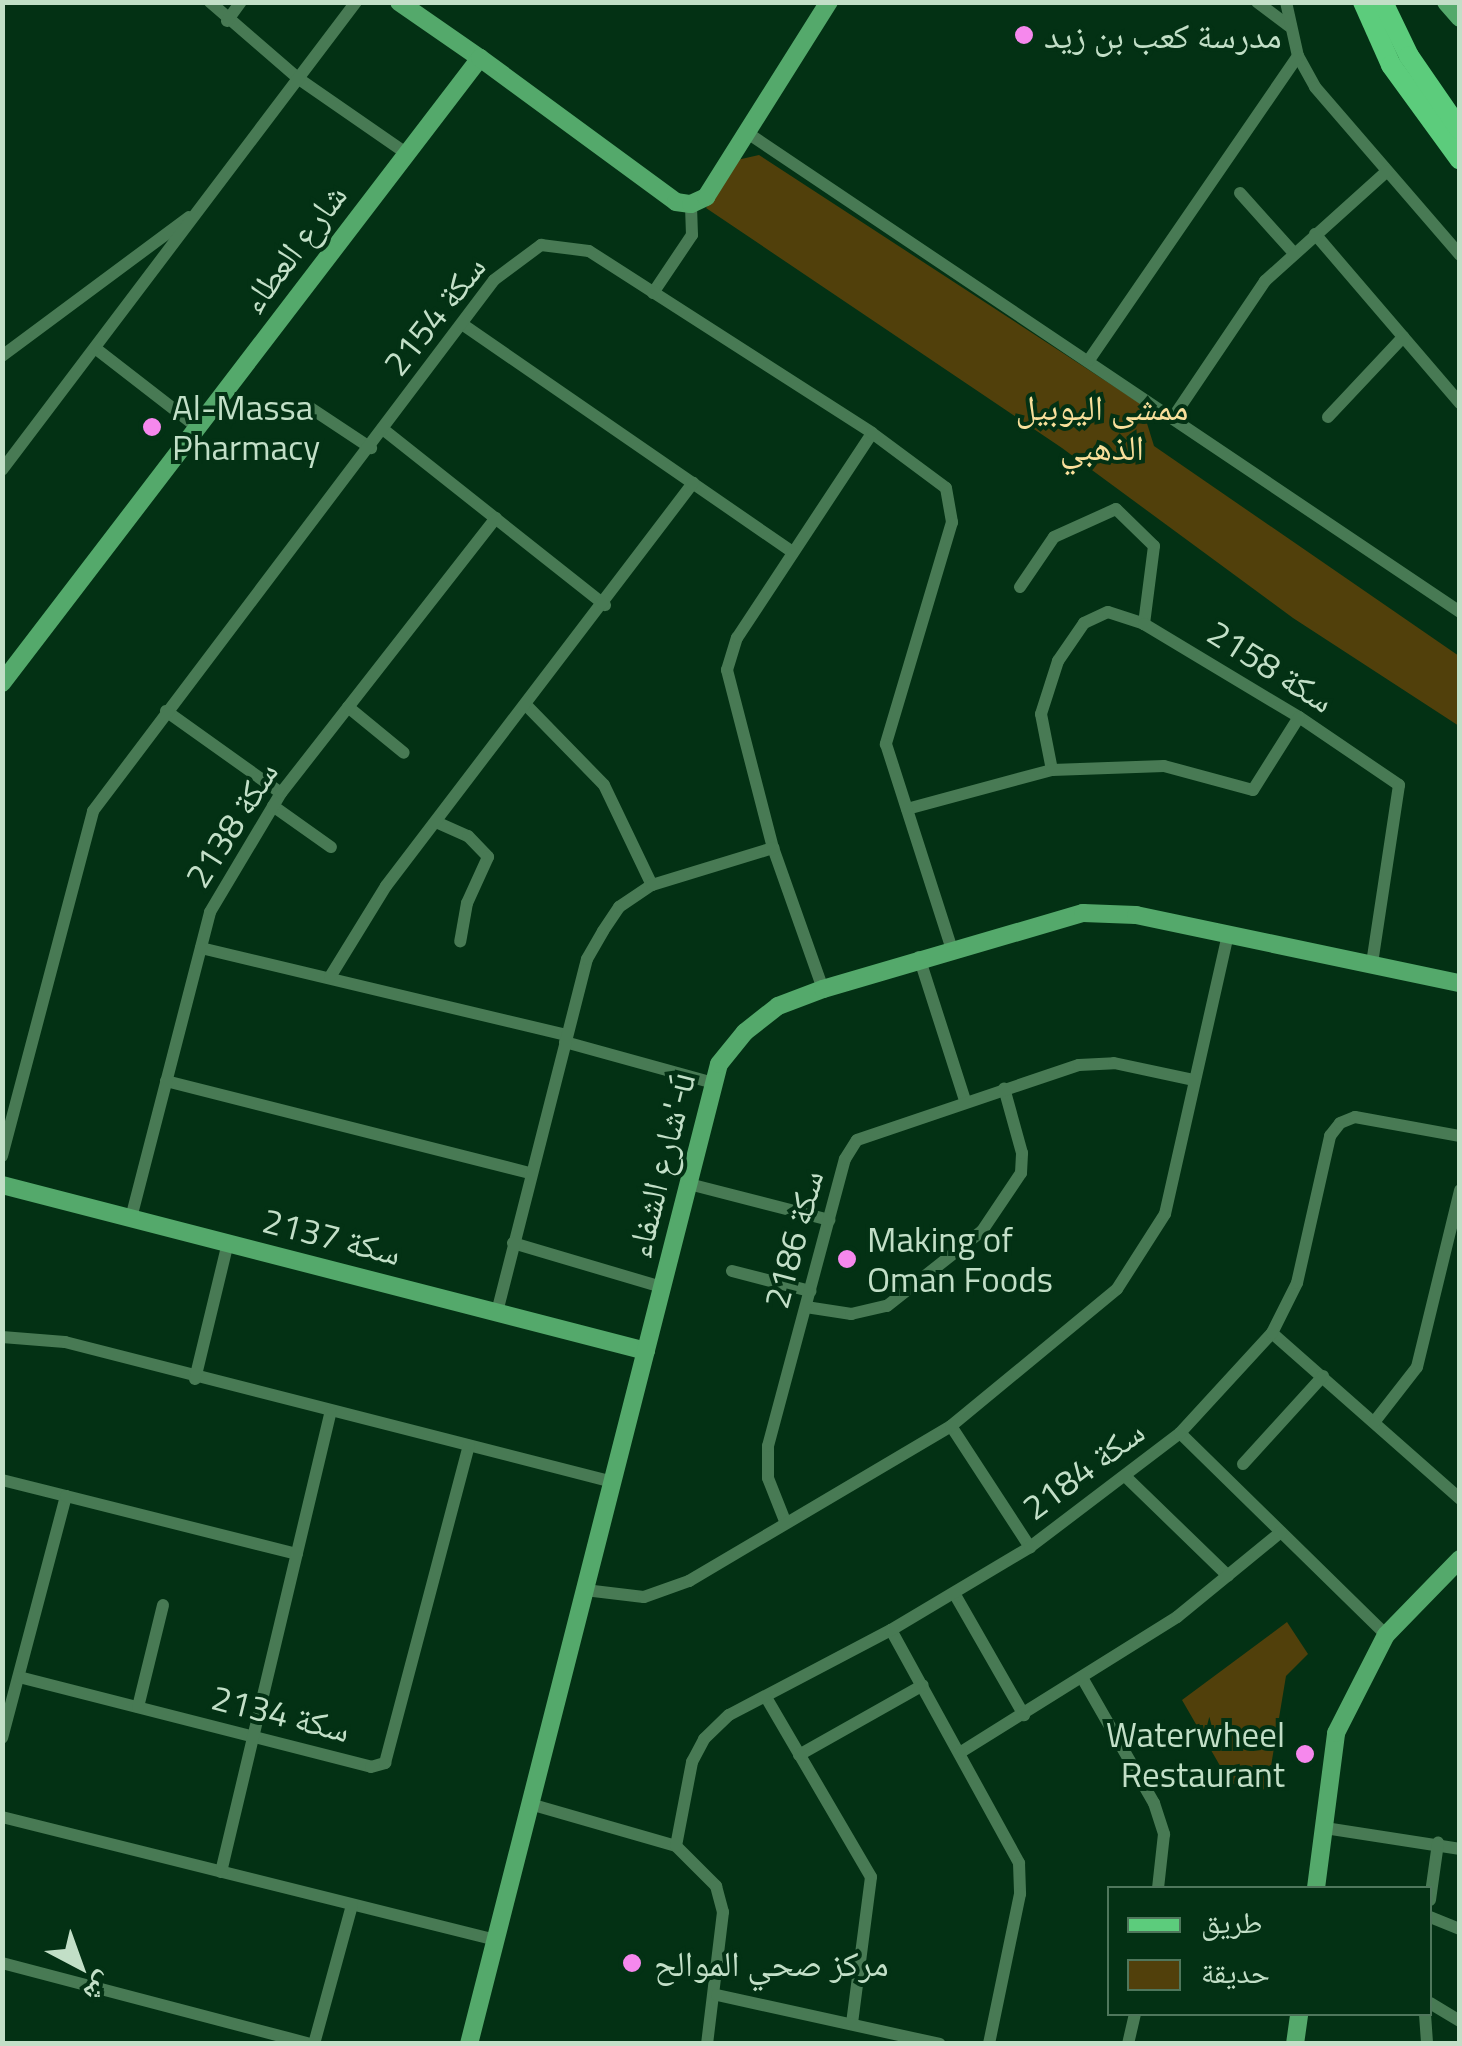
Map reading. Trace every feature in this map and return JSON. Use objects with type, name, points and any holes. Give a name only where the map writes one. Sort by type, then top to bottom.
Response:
[{"type":"main road","points":[[1362,2],[1391,65],[1460,160]]},
{"type":"main road","points":[[1386,2],[1393,28],[1460,130]]},
{"type":"street","points":[[210,2],[226,21],[298,78],[406,153]]},
{"type":"street","points":[[226,21],[241,2]]},
{"type":"street","points":[[2,470],[356,2]]},
{"type":"street","points":[[398,2],[676,202],[692,204],[706,197],[829,2]]},
{"type":"street","points":[[1258,2],[1289,26]]},
{"type":"street","points":[[1286,2],[1298,56],[1315,86],[1460,256]]},
{"type":"street","points":[[1446,2],[1460,18]]},
{"type":"street","points":[[1090,360],[1298,56]]},
{"type":"street","name":"شارع العطاء","points":[[2,683],[480,58]]},
{"type":"street","points":[[746,132],[1174,416],[1460,612]]},
{"type":"street","points":[[1174,416],[1256,291],[1293,252],[1387,171]]},
{"type":"street","points":[[1240,193],[1293,252]]},
{"type":"street","points":[[654,292],[692,235],[692,204]]},
{"type":"street","points":[[2,356],[198,211]]},
{"type":"street","points":[[1314,234],[1460,404]]},
{"type":"street","name":"سكة 2154","points":[[2,1156],[93,811],[494,280],[541,245],[589,251],[872,433],[946,488],[952,522],[886,744],[951,946]]},
{"type":"street","points":[[462,324],[793,552]]},
{"type":"street","points":[[1328,417],[1402,337]]},
{"type":"street","points":[[95,348],[197,427]]},
{"type":"street","points":[[312,408],[370,448]]},
{"type":"street","points":[[384,430],[606,605]]},
{"type":"street","points":[[823,988],[772,848],[727,670],[737,638],[872,433]]},
{"type":"street","points":[[330,976],[436,822],[606,605],[693,484]]},
{"type":"street","points":[[1020,587],[1054,538],[1116,509],[1154,546],[1144,624]]},
{"type":"street","name":"سكة 2138","points":[[131,1218],[210,912],[281,792],[496,518]]},
{"type":"street","name":"سكة 2158","points":[[1052,770],[1041,714],[1058,661],[1084,623],[1108,612],[1144,624],[1299,717],[1399,785],[1372,964]]},
{"type":"street","points":[[527,706],[604,785],[652,885]]},
{"type":"street","points":[[348,707],[404,753]]},
{"type":"street","points":[[166,711],[281,792]]},
{"type":"street","points":[[907,808],[1052,770],[1164,766],[1254,790],[1299,717]]},
{"type":"street","points":[[273,806],[331,847]]},
{"type":"street","points":[[436,822],[468,836],[488,857],[467,903],[460,941]]},
{"type":"street","points":[[497,1312],[528,1172],[586,959],[619,907],[652,885],[772,848]]},
{"type":"street","name":"شارع الشفاء'-ú","points":[[469,2044],[719,1064],[744,1032],[778,1006],[823,988],[951,946],[1083,913],[1136,915],[1460,982]]},
{"type":"street","points":[[585,1590],[644,1597],[689,1581],[784,1520],[951,1426],[1117,1289],[1164,1214],[1228,934]]},
{"type":"street","points":[[201,948],[330,976],[566,1039],[714,1084]]},
{"type":"street","points":[[920,957],[965,1100]]},
{"type":"street","name":"سكة 2186","points":[[784,1520],[768,1478],[766,1454],[845,1159],[857,1140],[965,1100],[1090,1063],[1194,1080]]},
{"type":"street","points":[[166,1081],[528,1172]]},
{"type":"street","points":[[806,1306],[850,1314],[887,1306],[982,1231],[1021,1173],[1022,1153],[1004,1088]]},
{"type":"street","name":"سكة 2184","points":[[676,1846],[692,1762],[704,1739],[729,1715],[892,1630],[1030,1547],[1180,1434],[1272,1333],[1297,1282],[1330,1136],[1340,1124],[1355,1117],[1460,1136]]},
{"type":"street","points":[[688,1184],[829,1220]]},
{"type":"street","name":"سكة 2137","points":[[2,1185],[646,1350]]},
{"type":"street","points":[[1375,1421],[1417,1367],[1460,1190]]},
{"type":"street","points":[[195,1379],[228,1243]]},
{"type":"street","points":[[513,1243],[662,1286]]},
{"type":"street","points":[[732,1271],[810,1291]]},
{"type":"street","points":[[1272,1333],[1460,1499]]},
{"type":"street","points":[[2,1336],[65,1342],[195,1379],[612,1482]]},
{"type":"street","points":[[1244,1464],[1322,1376]]},
{"type":"street","points":[[221,1872],[331,1412]]},
{"type":"street","points":[[951,1426],[1030,1547]]},
{"type":"street","points":[[1180,1434],[1386,1636]]},
{"type":"street","name":"سكة 2134","points":[[19,1677],[371,1767],[385,1763],[470,1446]]},
{"type":"street","points":[[1126,1477],[1228,1576]]},
{"type":"street","points":[[2,1480],[298,1554]]},
{"type":"street","points":[[2,1738],[66,1496]]},
{"type":"street","points":[[961,1752],[1084,1681],[1228,1576],[1281,1532]]},
{"type":"street","points":[[1316,1886],[1336,1733],[1386,1636],[1460,1559]]},
{"type":"street","points":[[954,1593],[1024,1715]]},
{"type":"street","points":[[138,1708],[162,1605]]},
{"type":"street","points":[[892,1630],[1019,1863],[1020,1894],[988,2044]]},
{"type":"street","points":[[1084,1681],[1154,1803],[1164,1834],[1158,1886]]},
{"type":"street","points":[[799,1755],[923,1685]]},
{"type":"street","points":[[766,1699],[870,1877],[852,2024]]},
{"type":"street","points":[[530,1804],[676,1846],[716,1886],[723,1912],[717,1995],[706,2044]]},
{"type":"street","points":[[2,1817],[496,1940]]},
{"type":"street","points":[[1325,1828],[1460,1849]]},
{"type":"street","points":[[1432,1886],[1438,1844]]},
{"type":"street","points":[[2,1963],[312,2044],[352,1904]]},
{"type":"street","points":[[1432,1918],[1460,1928]]},
{"type":"street","points":[[717,1995],[940,2044]]},
{"type":"street","points":[[1432,2004],[1460,2021]]},
{"type":"street","points":[[1128,2044],[1134,2016]]},
{"type":"street","points":[[1295,2044],[1299,2016]]},
{"type":"street","points":[[1426,2016],[1427,2044]]},
{"type":"green space","name":"ممشى اليوبيل الذهبي","points":[[759,155],[1141,404],[1154,446],[1459,656],[1459,726],[1293,618],[1062,448],[706,208],[737,160]]},
{"type":"green space","points":[[1287,1622],[1308,1654],[1286,1676],[1267,1790],[1230,1783],[1182,1700]]},
{"type":"place","name":"مدرسة كعب بن زيد","points":[[1024,35]]},
{"type":"place","name":"Al-Massa Pharmacy","points":[[152,427]]},
{"type":"place","name":"Making of Oman Foods","points":[[847,1259]]},
{"type":"place","name":"Waterwheel Restaurant","points":[[1305,1754]]},
{"type":"place","name":"مركز صحي الموالح","points":[[632,1963]]}]
